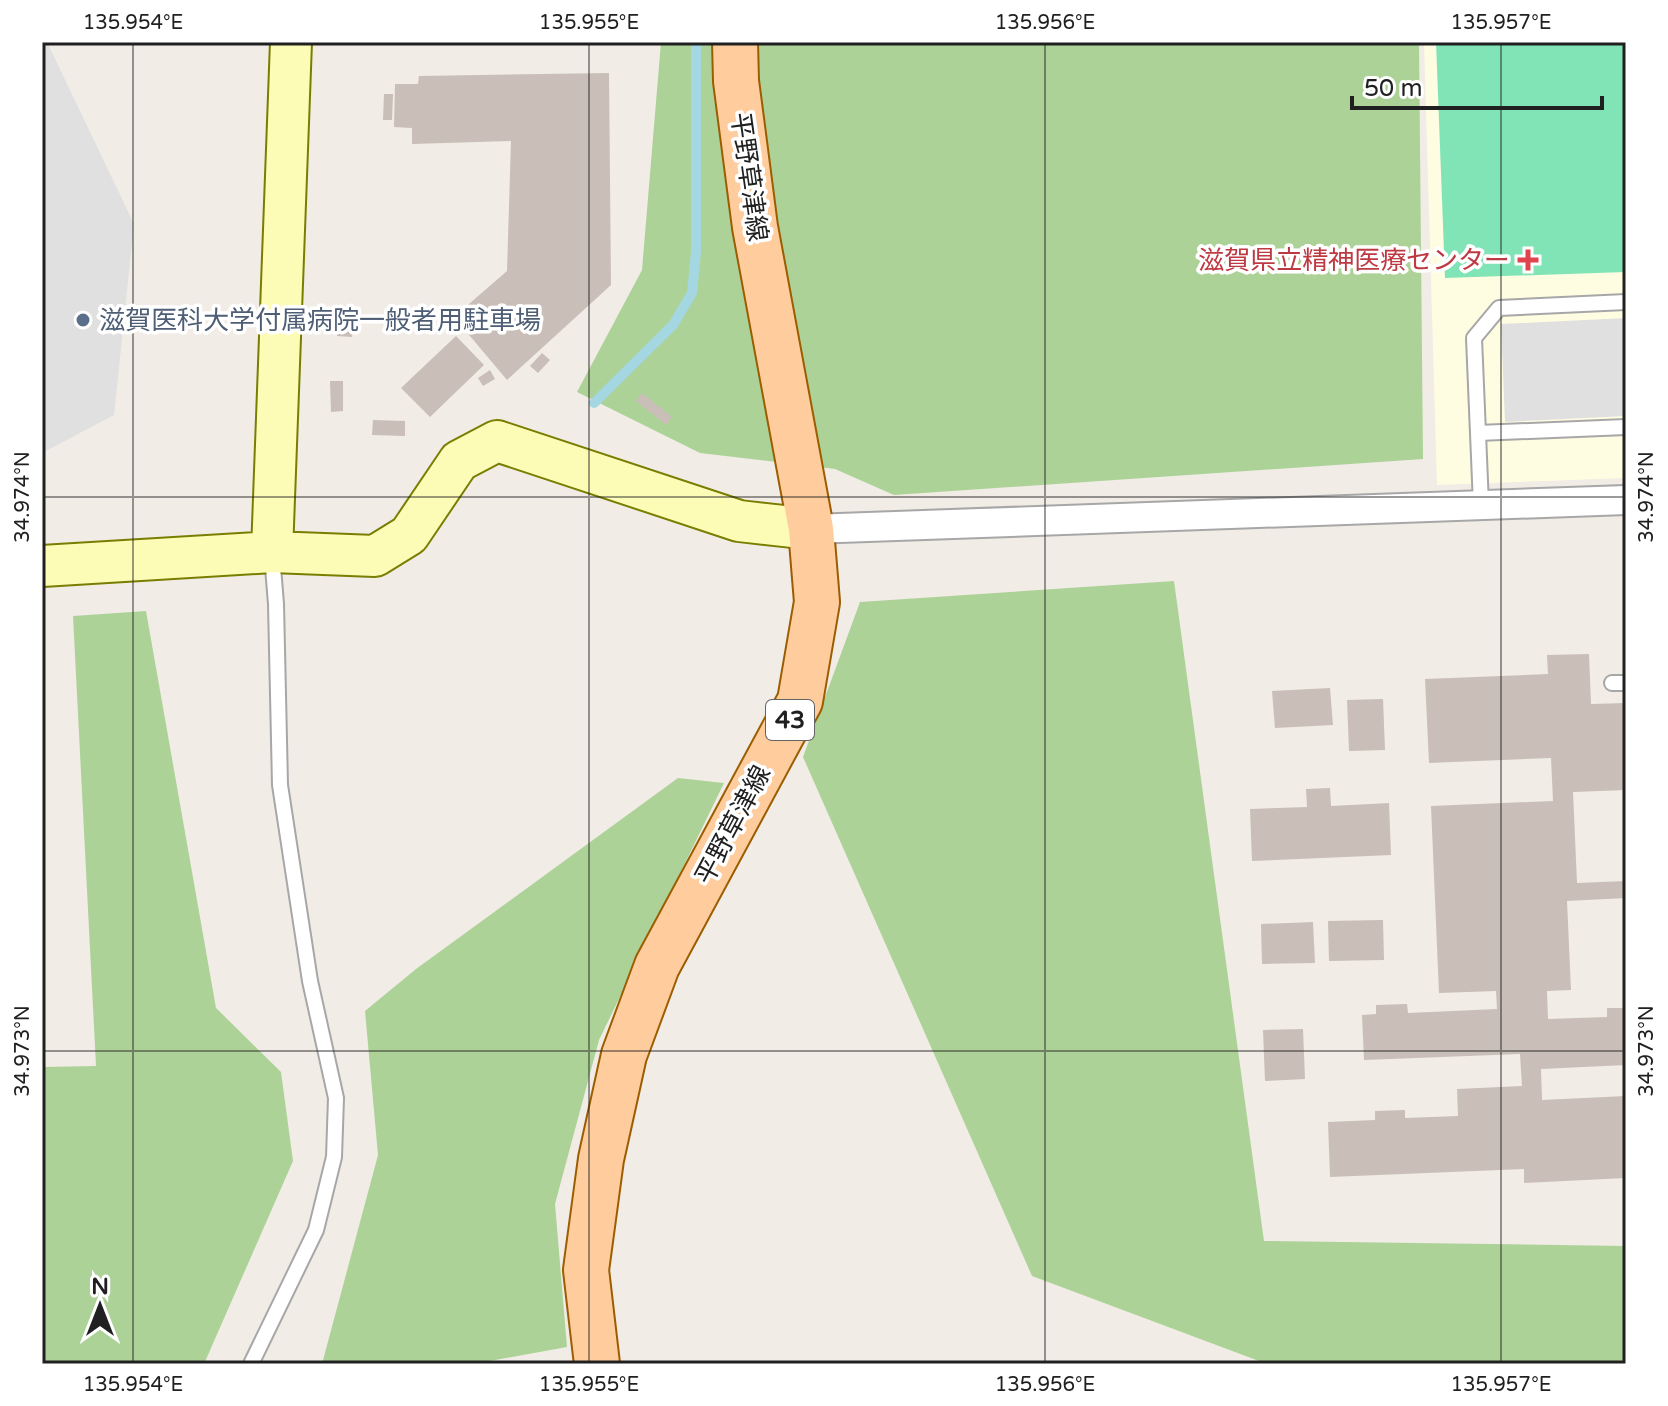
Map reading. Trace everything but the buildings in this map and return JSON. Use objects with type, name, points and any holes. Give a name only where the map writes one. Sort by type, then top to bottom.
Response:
[{"type":"main road","name":"平野草津線","points":[[597,1364],[586,1270],[601,1159],[624,1055],[657,966],[800,701],[817,602],[811,529],[755,227],[736,81],[735,42]]},
{"type":"street","points":[[272,552],[291,42]]},
{"type":"street","points":[[42,566],[272,552],[375,556],[409,535],[459,461],[497,441],[739,521],[811,529],[1626,500]]},
{"type":"lane","points":[[1481,505],[1474,338],[1499,308],[1626,302]]},
{"type":"lane","points":[[1478,433],[1626,427]]},
{"type":"lane","points":[[251,1364],[316,1230],[334,1157],[336,1098],[310,981],[280,785],[272,552]]},
{"type":"shaded area","name":"滋賀医科大学付属病院一般者用駐車場","points":[[42,42],[47,42],[134,224],[114,415],[42,453]]},
{"type":"shaded area","name":"滋賀県立精神医療センター","points":[[1424,42],[1626,42],[1626,478],[1437,485]]},
{"type":"shaded area","points":[[1626,318],[1626,416],[1505,422],[1501,324]]},
{"type":"green space","points":[[661,42],[1419,42],[1423,459],[894,495],[835,469],[700,453],[577,392],[642,270]]},
{"type":"green space","points":[[1436,42],[1626,42],[1626,272],[1445,278]]},
{"type":"green space","points":[[1174,581],[1264,1241],[1626,1246],[1626,1364],[1267,1364],[1032,1276],[803,757],[860,602]]},
{"type":"green space","points":[[146,611],[216,1008],[281,1072],[293,1161],[204,1364],[42,1364],[42,1067],[96,1066],[73,616]]},
{"type":"green space","points":[[678,778],[724,783],[599,1040],[555,1204],[567,1347],[473,1364],[322,1364],[378,1155],[365,1011],[416,969]]},
{"type":"waterway","points":[[594,403],[673,325],[692,293],[696,252],[696,42]]},
{"type":"place","name":"滋賀県立精神医療センター","points":[[1528,260]]},
{"type":"place","name":"滋賀医科大学付属病院一般者用駐車場","points":[[83,320]]}]
